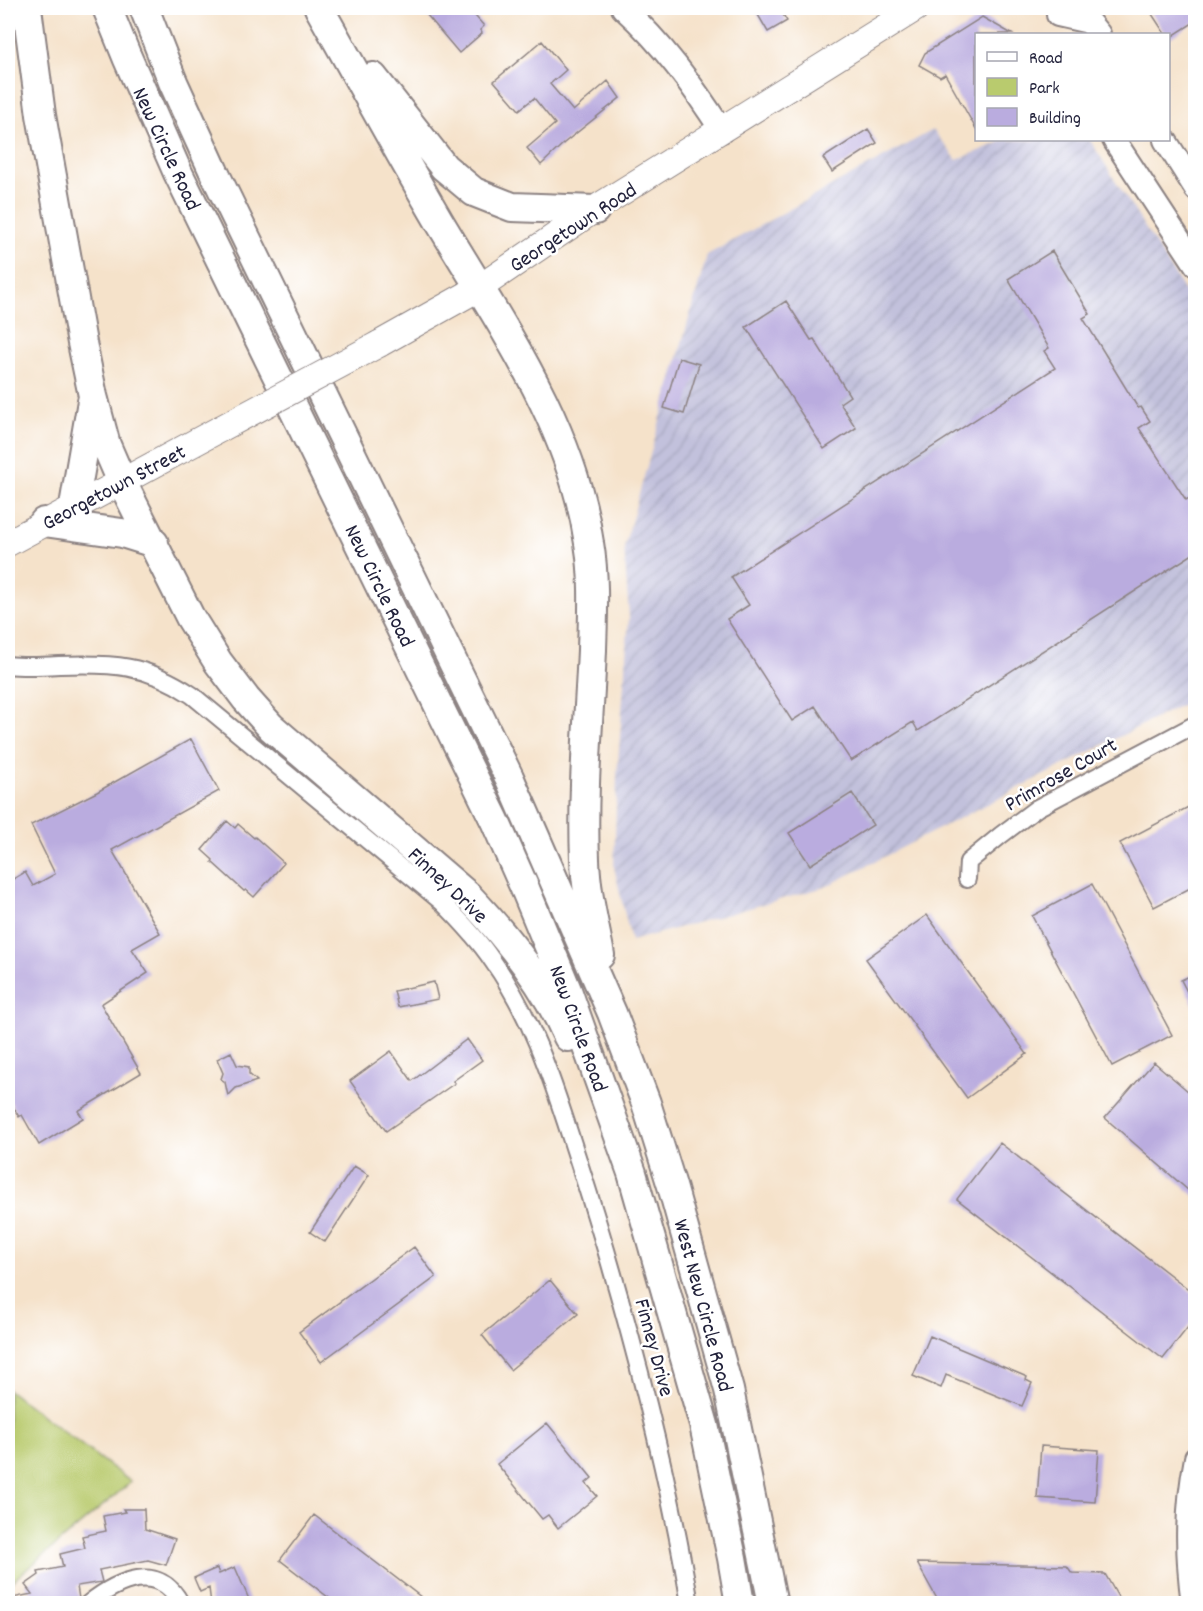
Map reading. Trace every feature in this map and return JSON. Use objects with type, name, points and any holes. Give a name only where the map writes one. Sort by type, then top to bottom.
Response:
[{"type":"highway","points":[[27,8],[41,115],[93,396],[106,445],[122,482],[190,617],[218,662],[271,727],[468,896],[513,948],[558,1016],[632,1173]]},
{"type":"highway","name":"New Circle Road","points":[[107,8],[178,173],[425,676],[526,891],[567,990],[632,1173]]},
{"type":"highway","name":"New Circle Road","points":[[144,8],[173,82],[214,172],[509,777],[612,1013]]},
{"type":"highway","points":[[320,8],[479,288],[522,358],[555,428],[575,482],[589,541],[593,609],[585,782],[587,894],[612,1013]]},
{"type":"highway","points":[[320,8],[444,167],[474,192],[512,207],[595,210]]},
{"type":"highway","points":[[74,506],[93,396]]},
{"type":"highway","points":[[44,522],[122,533],[154,543]]},
{"type":"highway","name":"West New Circle Road","points":[[612,1013],[646,1103],[729,1390],[775,1597]]},
{"type":"highway","name":"West New Circle Road","points":[[632,1173],[704,1425],[740,1604]]},
{"type":"main road","name":"Georgetown Road","points":[[220,429],[479,288],[595,210],[916,8]]},
{"type":"main road","name":"Georgetown Street","points":[[8,543],[220,429]]},
{"type":"street","points":[[623,8],[662,46],[685,75],[722,131]]},
{"type":"street","points":[[1059,16],[1089,22],[1098,33]]},
{"type":"street","points":[[1115,141],[1196,265]]},
{"type":"street","points":[[1166,141],[1196,189]]},
{"type":"street","name":"Finney Drive","points":[[8,665],[123,665],[171,681],[192,695],[442,902],[492,959],[523,1012],[541,1051],[598,1222],[649,1407],[674,1514],[690,1604]]},
{"type":"street","name":"Primrose Court","points":[[967,879],[968,862],[1037,808],[1196,724]]},
{"type":"street","points":[[1193,1604],[1187,1529],[1190,1488],[1196,1458]]},
{"type":"street","points":[[88,1604],[120,1583],[149,1577],[164,1582],[175,1592],[182,1604]]},
{"type":"shaded area","points":[[933,130],[957,160],[1003,141],[1091,141],[1195,307],[1195,698],[825,887],[631,941],[614,867],[617,776],[629,617],[624,547],[707,255]]},
{"type":"green space","points":[[8,1390],[131,1482],[8,1585]]},
{"type":"building","points":[[436,8],[468,8],[484,26],[480,30],[482,33],[459,53],[427,15]]},
{"type":"building","points":[[754,8],[779,8],[787,21],[768,32]]},
{"type":"building","points":[[1148,8],[1196,8],[1196,21],[1170,38],[1170,33],[1164,33]]},
{"type":"building","points":[[982,17],[1010,33],[975,33],[975,127],[945,74],[940,77],[919,65],[925,53]]},
{"type":"building","points":[[542,41],[566,70],[550,84],[573,111],[608,81],[620,98],[564,143],[541,165],[527,148],[555,124],[534,98],[519,110],[494,81]]},
{"type":"building","points":[[868,129],[877,143],[832,172],[823,158]]},
{"type":"building","points":[[1052,251],[1090,314],[1083,318],[1138,408],[1141,407],[1150,421],[1139,428],[1186,500],[1196,494],[1196,552],[918,731],[913,722],[851,761],[815,706],[792,721],[727,619],[749,605],[731,577],[1055,368],[1044,351],[1049,348],[1008,279]]},
{"type":"building","points":[[786,301],[811,340],[814,339],[850,396],[840,403],[856,428],[824,449],[746,327]]},
{"type":"building","points":[[679,358],[699,364],[684,414],[664,408]]},
{"type":"building","points":[[191,739],[219,791],[112,850],[160,933],[132,949],[148,973],[101,1004],[141,1073],[78,1111],[83,1118],[39,1145],[22,1115],[19,1117],[8,1098],[8,882],[25,872],[33,886],[55,874],[31,825],[97,792]]},
{"type":"building","points":[[852,793],[873,825],[810,865],[789,833]]},
{"type":"building","points":[[1196,803],[1196,885],[1154,907],[1120,843]]},
{"type":"building","points":[[227,821],[235,828],[238,824],[284,863],[254,897],[246,890],[244,891],[202,850]]},
{"type":"building","points":[[1092,884],[1172,1035],[1112,1066],[1032,916]]},
{"type":"building","points":[[927,915],[1027,1054],[967,1098],[866,959]]},
{"type":"building","points":[[1196,973],[1196,1009],[1181,980]]},
{"type":"building","points":[[434,982],[438,999],[398,1007],[394,991]]},
{"type":"building","points":[[467,1039],[482,1060],[453,1081],[455,1083],[386,1131],[350,1081],[391,1051],[412,1081]]},
{"type":"building","points":[[231,1052],[237,1065],[249,1067],[249,1074],[257,1081],[236,1088],[228,1096],[225,1082],[221,1079],[223,1073],[217,1059]]},
{"type":"building","points":[[1154,1062],[1196,1098],[1196,1197],[1105,1118]]},
{"type":"building","points":[[1000,1143],[1196,1295],[1196,1317],[1163,1359],[957,1199]]},
{"type":"building","points":[[354,1166],[369,1175],[325,1242],[310,1232]]},
{"type":"building","points":[[414,1247],[436,1277],[321,1362],[299,1332]]},
{"type":"building","points":[[550,1280],[578,1314],[510,1370],[482,1335]]},
{"type":"building","points":[[930,1336],[1027,1377],[1026,1380],[1032,1383],[1022,1406],[946,1375],[941,1388],[913,1376]]},
{"type":"building","points":[[547,1423],[592,1478],[586,1483],[597,1496],[558,1528],[548,1515],[542,1519],[497,1464]]},
{"type":"building","points":[[1041,1446],[1099,1450],[1095,1502],[1037,1498]]},
{"type":"building","points":[[123,1509],[144,1509],[145,1529],[175,1539],[166,1565],[148,1560],[99,1570],[102,1582],[77,1586],[79,1599],[59,1604],[12,1604],[12,1598],[32,1594],[25,1585],[39,1575],[38,1572],[63,1567],[60,1554],[85,1548],[82,1536],[106,1531],[103,1516],[125,1512]]},
{"type":"building","points":[[314,1515],[430,1604],[337,1604],[280,1560]]},
{"type":"building","points":[[917,1563],[1067,1566],[1072,1573],[1105,1574],[1122,1604],[940,1604]]},
{"type":"building","points":[[235,1567],[251,1604],[211,1604],[209,1588],[200,1592],[194,1578],[217,1568],[219,1574]]}]
